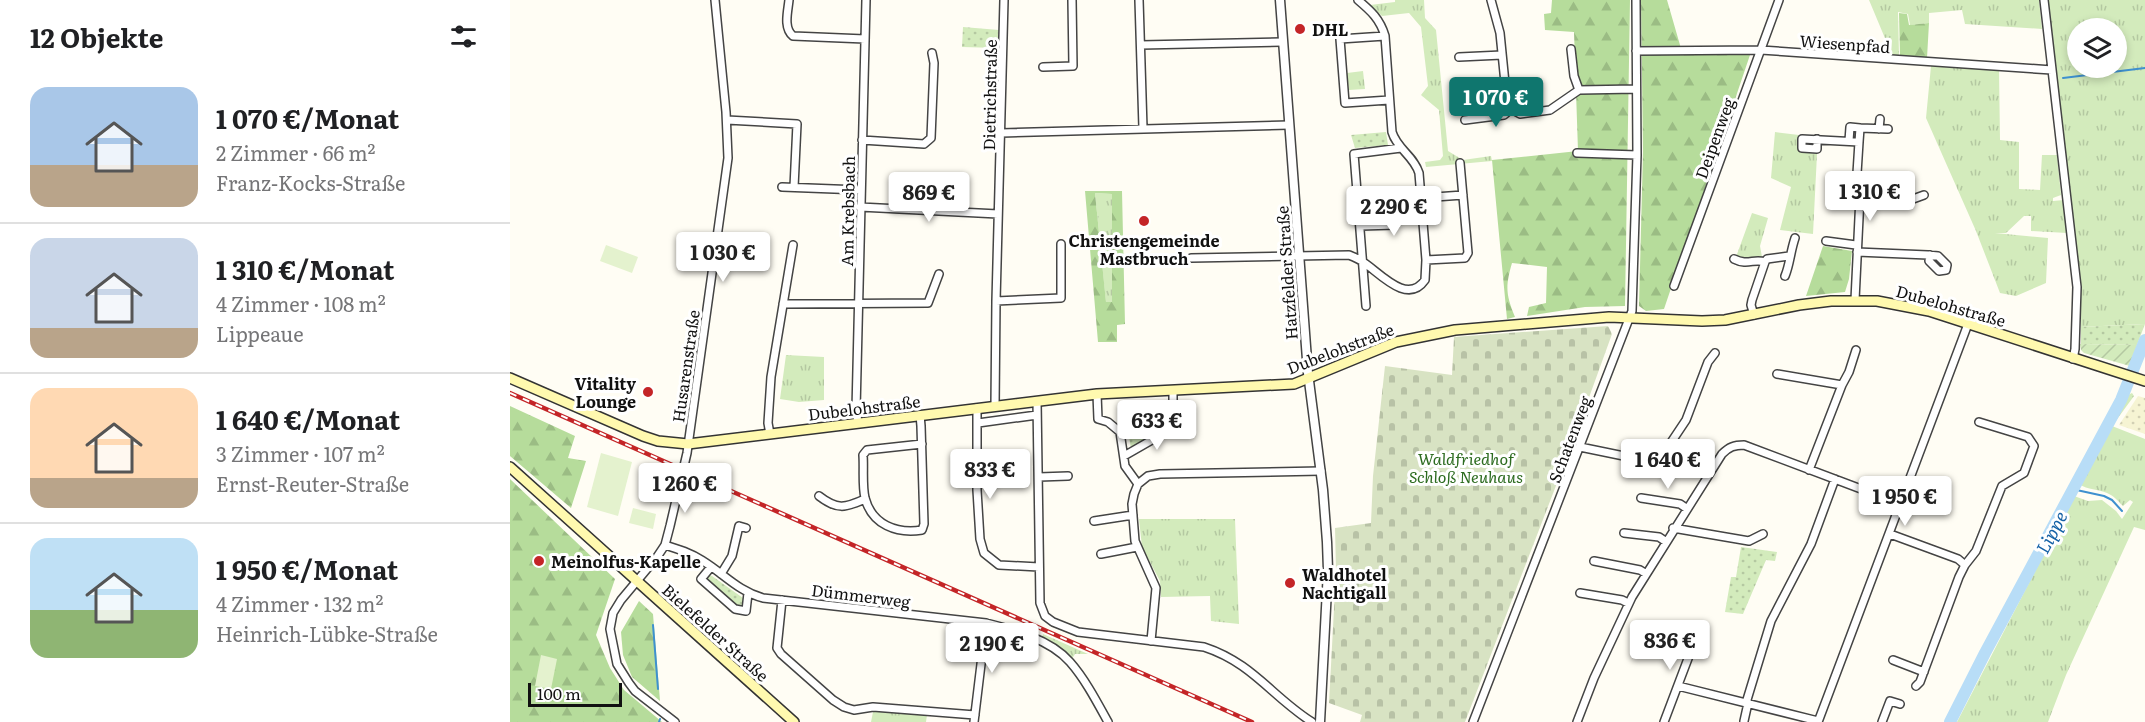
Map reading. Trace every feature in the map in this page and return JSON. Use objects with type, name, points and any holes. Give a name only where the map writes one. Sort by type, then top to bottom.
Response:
[{"type":"main road","name":"Dubelohstraße","points":[[510,378],[643,436],[658,441],[688,444],[1097,394],[1288,385],[1396,342],[1436,333],[1579,319],[1629,317],[1702,321],[1754,315],[1816,302],[1855,300],[1890,302],[1929,311],[2143,380]]},
{"type":"main road","name":"Bielefelder Straße","points":[[510,467],[794,722]]},
{"type":"street","name":"Husarenstraße","points":[[675,722],[635,691],[617,664],[610,629],[613,613],[621,600],[646,572],[665,545],[688,444],[728,158],[727,120],[715,0]]},
{"type":"street","points":[[789,0],[787,25],[788,33],[793,36],[865,39]]},
{"type":"street","name":"Am Krebsbach","points":[[858,423],[856,410],[860,190],[866,0]]},
{"type":"street","name":"Dietrichstraße","points":[[995,406],[1004,0]]},
{"type":"street","points":[[1044,67],[1076,66],[1071,0]]},
{"type":"street","points":[[1139,0],[1143,128]]},
{"type":"street","name":"Hatzfelder Straße","points":[[1280,0],[1308,377],[1321,471],[1328,570],[1320,722]]},
{"type":"street","points":[[1191,258],[1350,255],[1363,262],[1387,282],[1403,289],[1417,287],[1425,280],[1423,216],[1416,164],[1395,140],[1392,132],[1385,36],[1378,19],[1358,0]]},
{"type":"street","points":[[1491,0],[1500,33],[1507,104],[1511,109],[1520,114],[1550,110],[1579,90],[1636,89]]},
{"type":"street","name":"Schatenweg","points":[[1473,722],[1632,309],[1637,155],[1636,0]]},
{"type":"street","name":"Deipenweg","points":[[1674,286],[1779,0]]},
{"type":"street","points":[[2044,0],[2077,287],[2073,358]]},
{"type":"street","points":[[1385,36],[1340,39],[1345,104],[1389,100]]},
{"type":"street","points":[[1141,45],[1282,42]]},
{"type":"street","points":[[1571,50],[1574,76],[1579,90]]},
{"type":"street","name":"Wiesenpfad","points":[[1636,51],[1761,50],[2052,70]]},
{"type":"street","points":[[862,140],[924,144],[931,138],[934,63],[932,53]]},
{"type":"street","points":[[1459,57],[1502,55]]},
{"type":"street","points":[[1465,120],[1504,115],[1511,109]]},
{"type":"street","points":[[1879,129],[1880,119]]},
{"type":"street","points":[[727,120],[797,123],[794,187]]},
{"type":"street","points":[[1002,133],[1289,125]]},
{"type":"street","points":[[1849,141],[1850,127],[1888,129]]},
{"type":"street","points":[[1855,300],[1860,197],[1856,189],[1860,128]]},
{"type":"street","points":[[1817,140],[1859,142]]},
{"type":"street","points":[[1366,306],[1354,154],[1401,148]]},
{"type":"street","points":[[1577,153],[1637,155]]},
{"type":"street","points":[[1426,260],[1465,258],[1468,253],[1460,163]]},
{"type":"street","points":[[782,187],[860,190]]},
{"type":"street","points":[[1421,198],[1463,195]]},
{"type":"street","points":[[1860,197],[1913,199],[1924,195]]},
{"type":"street","points":[[861,207],[998,214]]},
{"type":"street","points":[[1361,226],[1395,225],[1398,219],[1423,216]]},
{"type":"street","points":[[1785,276],[1795,238]]},
{"type":"street","points":[[1826,241],[1857,248],[1930,255]]},
{"type":"street","points":[[996,301],[1061,298],[1061,244]]},
{"type":"street","points":[[770,434],[768,423],[770,390],[793,245]]},
{"type":"street","points":[[1754,315],[1752,300],[1765,262],[1767,259],[1789,256]]},
{"type":"street","points":[[1734,259],[1744,263],[1761,260],[1765,262]]},
{"type":"street","points":[[783,304],[928,303],[939,274]]},
{"type":"street","points":[[1678,686],[1818,722],[1968,324]]},
{"type":"street","points":[[1809,470],[1856,350]]},
{"type":"street","points":[[1580,447],[1653,462],[1657,460],[1686,420],[1708,362],[1715,353]]},
{"type":"street","points":[[1777,374],[1842,385]]},
{"type":"street","points":[[1173,390],[1173,406],[1181,433]]},
{"type":"street","points":[[1097,394],[1098,420],[1108,422],[1120,432],[1125,466],[1138,484]]},
{"type":"street","points":[[1036,401],[1040,603],[1045,616],[1053,622],[1078,632],[1204,647],[1232,659],[1258,676],[1297,712],[1312,722]]},
{"type":"street","points":[[1120,432],[1173,406]]},
{"type":"street","points":[[977,408],[977,490],[980,539],[984,553],[999,565],[1039,567]]},
{"type":"street","points":[[920,415],[922,444],[924,524],[922,530],[896,531],[885,526],[872,513],[865,498],[863,455],[867,450],[922,444]]},
{"type":"street","points":[[978,423],[1037,415]]},
{"type":"street","points":[[1916,686],[1920,682],[1965,565],[1976,551],[2002,486],[2024,473],[2034,446],[2028,437],[1979,422]]},
{"type":"street","points":[[1124,456],[1178,425]]},
{"type":"street","points":[[1577,722],[1628,603],[1645,573],[1722,454],[1735,445],[1743,445],[1901,504]]},
{"type":"street","points":[[1151,641],[1156,588],[1137,547],[1133,516],[1134,494],[1138,484],[1148,476],[1160,474],[1321,471]]},
{"type":"street","points":[[1039,477],[1068,476]]},
{"type":"street","points":[[1743,721],[1771,621],[1811,544],[1835,479]]},
{"type":"street","points":[[819,496],[831,505],[839,506],[852,505],[865,498]]},
{"type":"street","points":[[1641,498],[1680,504],[1686,508]]},
{"type":"street","points":[[1094,521],[1133,516]]},
{"type":"street","points":[[721,574],[732,556],[739,526],[746,528]]},
{"type":"street","points":[[1673,528],[1749,541],[1763,534]]},
{"type":"street","points":[[1624,533],[1659,537],[1665,541]]},
{"type":"street","points":[[1890,534],[1958,559],[1965,565]]},
{"type":"street","name":"Dümmerweg","points":[[665,545],[691,554],[748,593],[763,597],[986,623],[1020,632],[1055,649],[1070,661],[1108,722]]},
{"type":"street","points":[[1101,554],[1137,547]]},
{"type":"street","points":[[1594,561],[1645,573]]},
{"type":"street","points":[[711,567],[701,579],[735,609],[746,611],[748,593]]},
{"type":"street","points":[[1580,593],[1628,603]]},
{"type":"street","points":[[782,600],[777,648],[838,704],[854,710],[873,707],[974,718],[986,623]]},
{"type":"street","points":[[1664,722],[1697,627]]},
{"type":"street","points":[[1893,660],[1924,672]]},
{"type":"street","points":[[1882,722],[1890,701],[1900,704]]},
{"type":"shaded area","points":[[2138,396],[2145,398],[2145,434],[2119,425]]},
{"type":"green space","points":[[1395,0],[1424,0],[1425,18],[1436,30],[1448,151],[1463,160],[1491,156],[1492,161],[1426,167],[1425,162],[1440,160],[1443,156],[1439,110],[1421,95],[1428,86],[1421,27],[1409,13],[1382,16],[1370,5],[1395,2]]},
{"type":"green space","points":[[1552,0],[1630,0],[1625,306],[1585,307],[1527,316],[1529,307],[1546,303],[1547,267],[1512,263],[1508,278],[1508,291],[1515,317],[1507,319],[1492,160],[1578,151],[1574,32],[1545,30],[1544,14],[1551,13]]},
{"type":"green space","points":[[1641,0],[1667,0],[1682,52],[1751,52],[1664,309],[1646,311],[1639,306],[1643,152]]},
{"type":"green space","points":[[1869,0],[2039,0],[2042,29],[1965,24],[1962,10],[1929,13],[1929,23],[1910,25],[1908,14],[1898,12],[1899,55],[1892,55]]},
{"type":"green space","points":[[2047,0],[2145,0],[2145,324],[2081,327],[2081,291]]},
{"type":"green space","points":[[1899,13],[1907,14],[1909,25],[1929,23],[1927,58],[1900,56]]},
{"type":"green space","points":[[963,27],[999,30],[999,48],[962,47]]},
{"type":"green space","points":[[1931,66],[1999,69],[2000,140],[2019,142],[2019,189],[2040,190],[2042,155],[2057,155],[2061,195],[2053,198],[2053,201],[2064,200],[2067,233],[2031,231],[2031,216],[2024,216],[2006,233],[1995,233],[2048,238],[2046,283],[2016,296],[2000,293],[1976,231],[1926,118]]},
{"type":"green space","points":[[1363,71],[1365,89],[1349,90],[1347,73]]},
{"type":"green space","points":[[1386,132],[1388,145],[1355,148],[1351,135]]},
{"type":"green space","points":[[1775,132],[1799,135],[1798,151],[1817,154],[1813,234],[1780,230],[1791,187],[1771,178]]},
{"type":"green space","points":[[1085,191],[1122,191],[1125,324],[1117,325],[1117,342],[1098,342]],"holes":[[[1095,193],[1112,194],[1112,302],[1106,302]]]},
{"type":"green space","points":[[1095,193],[1112,194],[1112,302],[1106,303]]},
{"type":"green space","points":[[1752,213],[1768,218],[1760,246],[1762,257],[1742,260],[1736,257]]},
{"type":"green space","points":[[606,245],[638,257],[632,273],[600,261]]},
{"type":"green space","points":[[1823,246],[1852,251],[1845,292],[1806,296]]},
{"type":"green space","points":[[2145,324],[2137,345],[2081,344],[2081,327]]},
{"type":"green space","name":"Waldfriedhof Schloß Neuhaus","points":[[1608,326],[1612,334],[1465,722],[1360,722],[1362,715],[1329,703],[1336,571],[1335,528],[1371,523],[1373,476],[1385,366],[1452,375],[1454,337]]},
{"type":"green space","points":[[2080,344],[2137,345],[2130,366],[2084,353]]},
{"type":"green space","points":[[786,355],[824,357],[824,400],[799,402],[780,399]]},
{"type":"green space","points":[[2132,393],[2134,396],[2112,426],[2145,439],[2145,530],[2134,527],[2066,675],[2048,722],[1957,722],[2074,496],[2088,501],[2102,500],[2122,519],[2133,502],[2130,500],[2123,506],[2109,494],[2079,484],[2128,395]]},
{"type":"green space","points":[[510,406],[575,436],[568,458],[586,461],[571,508],[510,456]]},
{"type":"green space","points":[[1165,414],[1171,427],[1131,448],[1128,432]]},
{"type":"green space","points":[[601,453],[632,462],[618,516],[587,507]]},
{"type":"green space","points":[[510,479],[615,579],[596,635],[610,668],[624,690],[662,722],[510,722]]},
{"type":"green space","points":[[633,508],[656,514],[653,529],[629,523]]},
{"type":"green space","points":[[1139,519],[1235,519],[1239,624],[1211,621],[1210,596],[1161,597],[1160,581],[1142,547]]},
{"type":"green space","points":[[1741,547],[1777,552],[1775,561],[1766,560],[1743,614],[1725,612],[1731,577],[1736,577]]},
{"type":"green space","points":[[708,575],[743,598],[742,606],[736,606],[707,581]]},
{"type":"green space","points":[[639,601],[653,614],[660,701],[632,677],[623,655],[621,632]]},
{"type":"green space","points":[[1043,634],[1088,654],[1075,654],[1072,659],[1042,637]]},
{"type":"green space","points":[[541,655],[557,659],[551,689],[535,686]]},
{"type":"green space","points":[[873,712],[927,715],[926,722],[871,722]]},
{"type":"waterway","points":[[2063,78],[2145,68]]},
{"type":"waterway","name":"Lippe","points":[[1950,722],[2121,400],[2145,340]]},
{"type":"waterway","points":[[2072,489],[2104,496],[2112,500],[2122,511]]},
{"type":"waterway","points":[[653,625],[658,689]]},
{"type":"railway","points":[[510,393],[1252,722]]},
{"type":"place","name":"DHL","points":[[1300,29]]},
{"type":"place","name":"Christengemeinde Mastbruch","points":[[1144,221]]},
{"type":"place","name":"Vitality Lounge","points":[[648,392]]},
{"type":"place","name":"Meinolfus-Kapelle","points":[[539,561]]},
{"type":"place","name":"Waldhotel Nachtigall","points":[[1290,583]]}]
